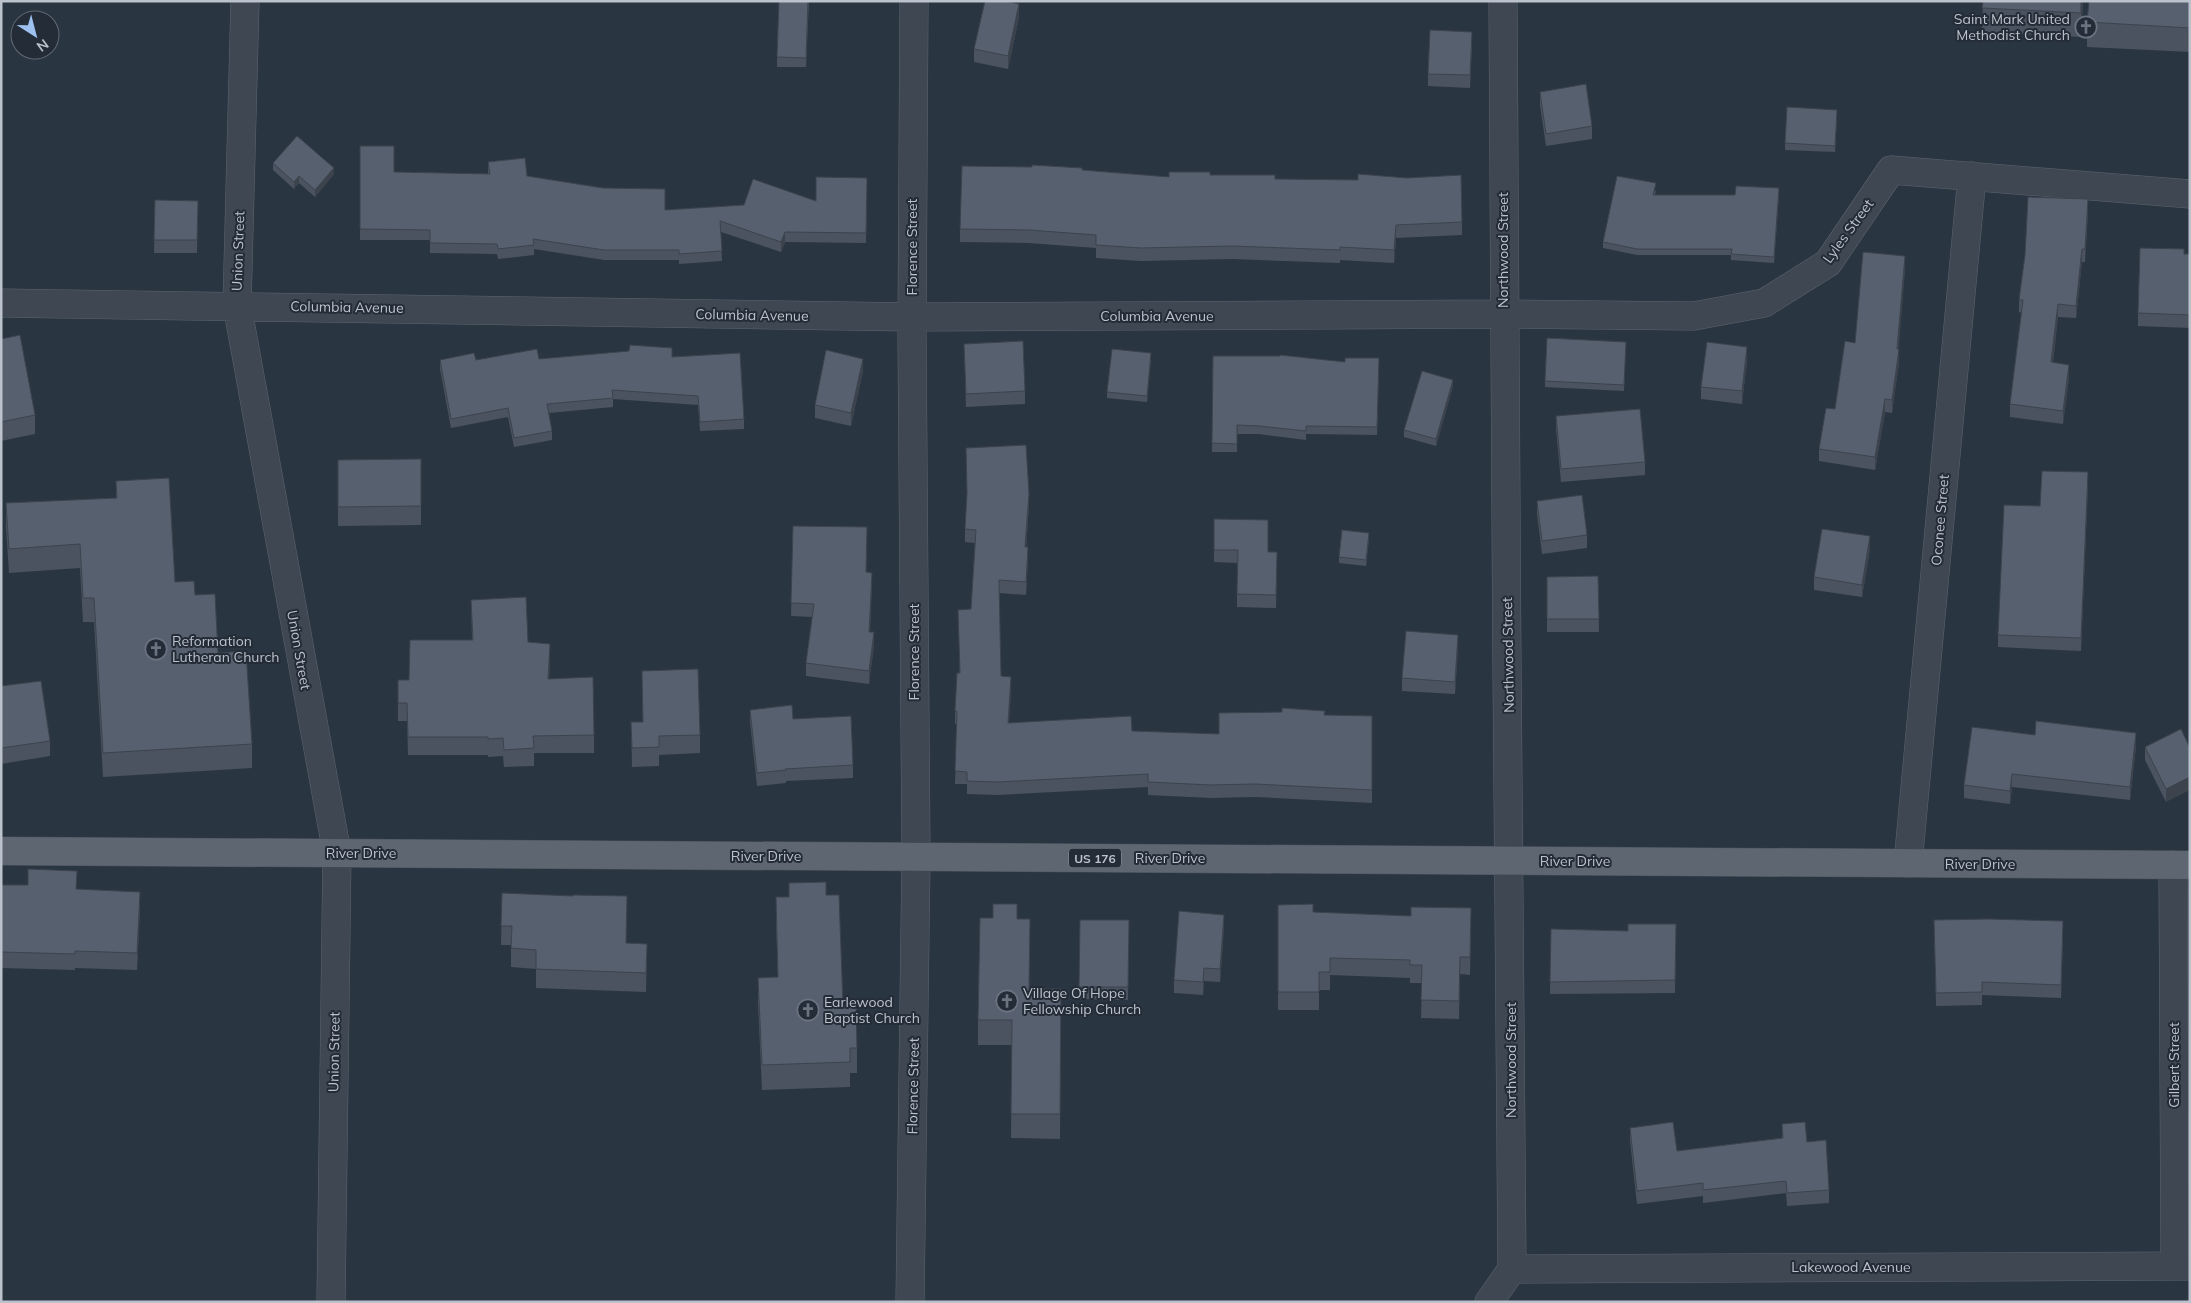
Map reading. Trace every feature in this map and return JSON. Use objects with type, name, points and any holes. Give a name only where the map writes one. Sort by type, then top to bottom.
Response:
[{"type":"main road","name":"River Drive","points":[[1,851],[2181,865]]},
{"type":"street","name":"Union Street","points":[[245,1],[237,305],[336,853],[332,1302]]},
{"type":"street","name":"Florence Street","points":[[910,1302],[916,857],[912,317],[914,1]]},
{"type":"street","name":"Northwood Street","points":[[1504,1],[1504,314],[1512,1268]]},
{"type":"street","name":"Lyles Street","points":[[1504,314],[1694,316],[1764,303],[1828,263],[1891,170],[2190,194]]},
{"type":"street","name":"Oconee Street","points":[[1908,863],[1972,176]]},
{"type":"street","name":"Columbia Avenue","points":[[1,302],[912,317],[1504,314]]},
{"type":"street","name":"Gilbert Street","points":[[2181,865],[2183,1266]]},
{"type":"street","name":"Lakewood Avenue","points":[[1512,1268],[2183,1266]]},
{"type":"street","points":[[1489,1302],[1512,1268]]},
{"type":"building","points":[[779,1],[808,1],[806,58],[777,57]]},
{"type":"building","points":[[985,1],[1006,1],[1019,4],[1008,56],[974,49]]},
{"type":"building","points":[[1983,1],[2081,1],[2081,13],[1982,8]]},
{"type":"building","points":[[2089,1],[2190,1],[2190,28],[2087,22]]},
{"type":"building","points":[[1430,30],[1472,32],[1470,75],[1428,74]]},
{"type":"building","points":[[1586,84],[1592,126],[1546,134],[1540,92]]},
{"type":"building","points":[[1787,107],[1837,110],[1835,146],[1785,143]]},
{"type":"building","points":[[297,136],[334,168],[315,190],[299,176],[294,182],[273,163]]},
{"type":"building","points":[[360,146],[394,146],[394,172],[490,174],[488,162],[525,158],[527,176],[603,188],[665,189],[665,210],[744,205],[753,179],[816,201],[816,177],[867,178],[866,233],[785,232],[781,242],[720,221],[722,251],[679,254],[679,250],[604,250],[533,239],[534,245],[498,249],[497,244],[430,243],[430,230],[360,229]]},
{"type":"building","points":[[1032,165],[1169,177],[1169,172],[1210,172],[1210,175],[1275,175],[1275,179],[1358,180],[1358,174],[1407,178],[1461,175],[1462,222],[1396,225],[1394,250],[1340,247],[1340,250],[1232,246],[1141,248],[1096,245],[1096,235],[1029,230],[960,229],[962,166],[1032,167]]},
{"type":"building","points":[[1617,176],[1656,183],[1653,195],[1735,195],[1736,186],[1779,188],[1774,257],[1731,254],[1732,249],[1637,249],[1603,242]]},
{"type":"building","points":[[2028,197],[2088,199],[2085,249],[2082,249],[2076,306],[2058,304],[2051,362],[2069,365],[2063,411],[2010,404],[2023,300],[2019,300],[2025,255]]},
{"type":"building","points":[[155,200],[198,201],[197,240],[154,240]]},
{"type":"building","points":[[2140,248],[2184,249],[2184,254],[2190,254],[2190,315],[2138,313]]},
{"type":"building","points":[[1863,252],[1905,256],[1897,349],[1899,349],[1892,400],[1885,399],[1875,457],[1819,449],[1826,408],[1835,409],[1845,341],[1855,343]]},
{"type":"building","points":[[20,335],[35,415],[1,422],[1,339]]},
{"type":"building","points":[[1547,338],[1626,342],[1624,385],[1545,381]]},
{"type":"building","points":[[1023,341],[1025,391],[966,394],[964,344]]},
{"type":"building","points":[[1707,342],[1747,347],[1742,391],[1701,387]]},
{"type":"building","points":[[630,345],[672,348],[672,357],[740,353],[744,419],[700,422],[698,396],[612,390],[613,398],[547,404],[552,431],[514,438],[508,408],[451,419],[440,360],[474,353],[476,360],[537,349],[539,359],[629,351]]},
{"type":"building","points":[[1112,349],[1151,353],[1147,396],[1107,392]]},
{"type":"building","points":[[826,350],[863,359],[851,413],[815,405]]},
{"type":"building","points":[[1280,355],[1345,362],[1345,358],[1379,358],[1377,427],[1306,426],[1306,431],[1237,425],[1237,444],[1212,443],[1213,356]]},
{"type":"building","points":[[1422,371],[1453,380],[1436,439],[1404,430]]},
{"type":"building","points":[[1640,409],[1645,462],[1561,469],[1556,416]]},
{"type":"building","points":[[1026,445],[1029,494],[1025,547],[1028,547],[1026,582],[999,580],[1001,676],[1011,677],[1008,723],[1131,716],[1132,731],[1219,734],[1219,713],[1282,712],[1282,708],[1325,711],[1324,715],[1372,716],[1372,790],[1255,784],[1211,785],[1148,782],[1148,774],[998,782],[967,781],[967,772],[955,771],[957,711],[955,711],[957,673],[960,673],[958,610],[971,609],[976,530],[965,529],[967,493],[966,448]]},
{"type":"building","points":[[421,459],[421,506],[338,507],[338,460]]},
{"type":"building","points":[[2042,471],[2088,472],[2081,638],[1998,635],[2004,505],[2040,506]]},
{"type":"building","name":"Reformation Lutheran Church","points":[[169,478],[175,582],[194,581],[195,595],[215,594],[218,653],[246,651],[252,744],[103,753],[94,598],[83,598],[80,544],[9,549],[6,503],[117,498],[116,481]]},
{"type":"building","points":[[1582,495],[1587,535],[1542,541],[1537,501]]},
{"type":"building","points":[[1214,519],[1268,520],[1268,552],[1277,552],[1276,595],[1237,594],[1238,550],[1214,550]]},
{"type":"building","points":[[793,526],[867,527],[866,572],[872,573],[869,632],[874,632],[869,671],[806,663],[814,604],[791,603]]},
{"type":"building","points":[[1822,529],[1870,536],[1862,585],[1814,577]]},
{"type":"building","points":[[1342,530],[1369,533],[1366,560],[1339,557]]},
{"type":"building","points":[[1598,576],[1599,619],[1547,619],[1547,577]]},
{"type":"building","points":[[526,597],[528,642],[550,644],[548,679],[593,677],[594,735],[533,736],[534,748],[504,750],[503,738],[408,737],[407,703],[398,703],[398,680],[409,680],[410,640],[473,640],[471,600]]},
{"type":"building","points":[[1406,631],[1458,635],[1455,682],[1402,678]]},
{"type":"building","points":[[698,669],[700,735],[659,736],[659,747],[632,748],[631,722],[643,722],[642,671]]},
{"type":"building","points":[[41,681],[50,741],[1,748],[1,686]]},
{"type":"building","points":[[792,705],[793,719],[851,716],[853,765],[785,769],[757,773],[750,710]]},
{"type":"building","points":[[2036,721],[2136,733],[2130,787],[2012,774],[2010,791],[1964,785],[1972,727],[2035,735]]},
{"type":"building","points":[[2181,729],[2190,748],[2190,777],[2166,789],[2145,747]]},
{"type":"building","points":[[28,869],[77,871],[76,889],[140,892],[137,953],[75,951],[75,954],[1,952],[1,885],[28,885]]},
{"type":"building","points":[[826,882],[826,895],[839,895],[843,1005],[856,1004],[857,1048],[850,1048],[850,1062],[762,1065],[758,978],[778,977],[776,897],[789,897],[789,883]]},
{"type":"building","points":[[502,893],[627,896],[626,943],[647,944],[646,973],[536,969],[536,950],[511,948],[512,926],[501,926]]},
{"type":"building","points":[[993,904],[1017,904],[1017,919],[1030,919],[1029,989],[1061,989],[1060,1114],[1011,1114],[1012,1020],[978,1020],[980,918],[993,918]]},
{"type":"building","points":[[1313,904],[1313,912],[1411,916],[1411,907],[1471,908],[1470,957],[1460,957],[1459,1001],[1421,1000],[1422,965],[1410,965],[1410,960],[1330,958],[1330,972],[1319,972],[1319,992],[1278,992],[1278,905]]},
{"type":"building","points":[[1179,911],[1224,915],[1220,969],[1204,968],[1203,982],[1174,980]]},
{"type":"building","points":[[1080,920],[1129,920],[1128,987],[1079,987]]},
{"type":"building","points":[[1934,920],[2063,921],[2061,985],[1982,982],[1982,992],[1936,993]]},
{"type":"building","points":[[1628,924],[1676,924],[1675,980],[1550,982],[1551,929],[1628,931]]},
{"type":"building","points":[[1673,1122],[1677,1151],[1783,1138],[1782,1124],[1805,1122],[1807,1142],[1826,1140],[1829,1190],[1787,1193],[1786,1181],[1703,1190],[1703,1183],[1637,1191],[1630,1128]]},
{"type":"place","name":"Saint Mark United Methodist Church","points":[[2086,27]]},
{"type":"place","name":"Reformation Lutheran Church","points":[[156,649]]},
{"type":"place","name":"Village Of Hope Fellowship Church","points":[[1007,1001]]},
{"type":"place","name":"Earlewood Baptist Church","points":[[808,1010]]}]
